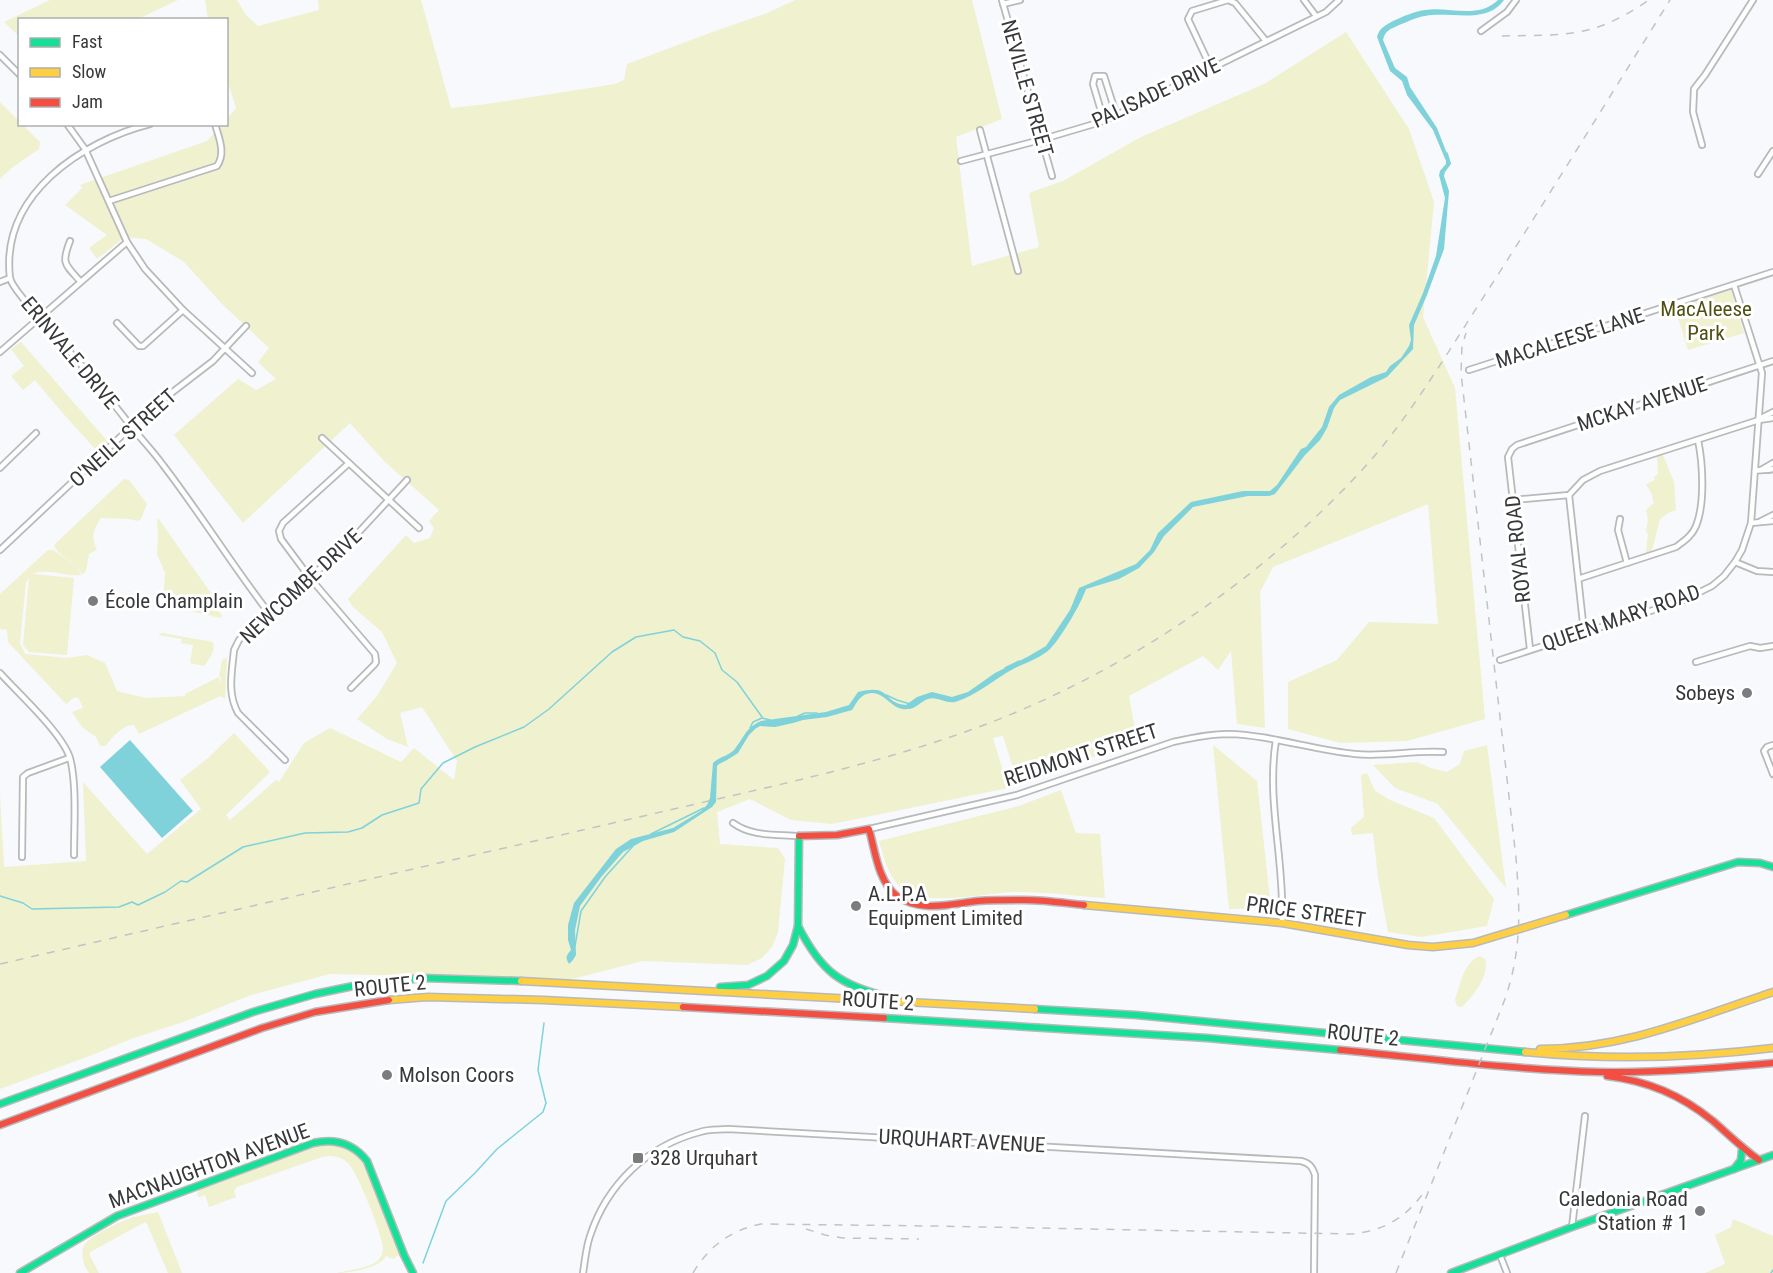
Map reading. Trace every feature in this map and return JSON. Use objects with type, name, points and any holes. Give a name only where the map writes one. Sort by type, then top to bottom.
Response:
[{"type":"main road","name":"REIDMONT STREET","points":[[799,836],[825,836],[869,829]]},
{"type":"main road","name":"PRICE STREET","points":[[869,829],[880,872],[888,886],[896,896],[922,906],[1025,900],[1282,923],[1408,945],[1473,943],[1728,865],[1749,862],[1773,867]]},
{"type":"main road","points":[[674,989],[748,984],[767,976],[784,961],[793,945],[798,926],[799,836]]},
{"type":"main road","points":[[798,926],[819,963],[837,979],[855,988],[886,996],[930,1002]]},
{"type":"main road","name":"ROUTE 2","points":[[0,1103],[253,1012],[315,994],[358,985],[423,978],[534,981],[930,1002],[1192,1020],[1533,1053],[1607,1056],[1704,1054],[1773,1048]]},
{"type":"main road","points":[[1497,1050],[1601,1045],[1642,1035],[1773,992]]},
{"type":"main road","name":"ROUTE 2","points":[[0,1126],[262,1028],[315,1012],[360,1004],[427,997],[543,1000],[856,1016],[1217,1038],[1499,1066],[1564,1070],[1661,1071],[1773,1063]]},
{"type":"main road","points":[[1564,1070],[1637,1080],[1667,1090],[1708,1117],[1742,1149],[1759,1160]]},
{"type":"main road","name":"MACNAUGHTON AVENUE","points":[[20,1273],[117,1216],[313,1143],[334,1140],[352,1146],[367,1161],[412,1273]]},
{"type":"main road","points":[[1734,1169],[1741,1162],[1742,1149]]},
{"type":"main road","points":[[1451,1273],[1773,1155]]},
{"type":"street","points":[[1002,2],[1020,0]]},
{"type":"street","points":[[1211,68],[1188,19],[1192,11],[1228,0],[1235,3],[1266,40]]},
{"type":"street","points":[[1304,0],[1316,16]]},
{"type":"street","name":"PALISADE DRIVE","points":[[961,161],[1104,121],[1326,12],[1339,0]]},
{"type":"street","points":[[1481,31],[1507,12],[1516,0]]},
{"type":"street","points":[[1702,145],[1693,112],[1694,89],[1753,0]]},
{"type":"street","name":"NEVILLE STREET","points":[[1002,2],[1052,176]]},
{"type":"street","points":[[0,55],[18,73]]},
{"type":"street","points":[[1104,121],[1093,84],[1095,76],[1104,76],[1116,114]]},
{"type":"street","points":[[68,126],[85,149],[127,242],[145,269],[183,310],[252,373]]},
{"type":"street","points":[[25,196],[58,166],[85,149],[140,126]]},
{"type":"street","points":[[109,201],[217,166],[222,160],[222,154],[215,126]]},
{"type":"street","points":[[980,130],[1018,272]]},
{"type":"street","points":[[1758,174],[1773,152]]},
{"type":"street","name":"ERINVALE DRIVE","points":[[15,212],[8,234],[7,255],[10,278],[20,295],[94,379],[162,464],[269,613]]},
{"type":"street","points":[[70,241],[64,256],[67,266],[80,281]]},
{"type":"street","points":[[0,352],[127,242]]},
{"type":"street","name":"MACALEESE LANE","points":[[1469,370],[1773,272]]},
{"type":"street","points":[[0,282],[10,278]]},
{"type":"street","name":"QUEEN MARY ROAD","points":[[1500,660],[1699,594],[1724,576],[1736,562],[1751,523],[1758,470],[1762,373],[1734,285]]},
{"type":"street","points":[[117,323],[138,346],[143,346],[183,310]]},
{"type":"street","name":"O'NEILL STREET","points":[[0,550],[131,427],[213,361],[246,326]]},
{"type":"street","name":"MCKAY AVENUE","points":[[1512,449],[1517,445],[1773,361]]},
{"type":"street","points":[[1759,420],[1773,412]]},
{"type":"street","points":[[1513,500],[1569,495],[1583,480],[1600,471],[1759,420],[1773,418]]},
{"type":"street","points":[[0,468],[36,433]]},
{"type":"street","points":[[322,438],[419,528]]},
{"type":"street","points":[[1578,579],[1676,547],[1689,537],[1696,527],[1700,512],[1702,466],[1698,440]]},
{"type":"street","name":"ROYAL ROAD","points":[[1512,449],[1508,457],[1530,650]]},
{"type":"street","points":[[349,463],[280,527],[279,531],[281,540],[310,578],[375,654],[375,665],[351,688]]},
{"type":"street","points":[[1758,470],[1773,464]]},
{"type":"street","points":[[1758,470],[1773,469]]},
{"type":"street","name":"NEWCOMBE DRIVE","points":[[285,760],[238,713],[231,694],[237,644],[362,530],[407,480]]},
{"type":"street","points":[[1569,495],[1584,632]]},
{"type":"street","points":[[1761,521],[1773,515]]},
{"type":"street","points":[[1620,519],[1618,530],[1627,563]]},
{"type":"street","points":[[1751,523],[1773,521]]},
{"type":"street","points":[[1736,562],[1757,571],[1773,572]]},
{"type":"street","points":[[1696,662],[1750,646],[1761,648],[1773,646]]},
{"type":"street","points":[[0,673],[58,737],[69,758],[73,774],[74,855]]},
{"type":"street","name":"REIDMONT STREET","points":[[869,829],[1017,795],[1190,738],[1226,734],[1356,754],[1443,752]]},
{"type":"street","points":[[1276,740],[1272,761],[1272,782],[1283,896],[1282,923]]},
{"type":"street","points":[[1773,745],[1764,751],[1773,774]]},
{"type":"street","points":[[22,856],[23,777],[69,758]]},
{"type":"street","name":"REIDMONT STREET","points":[[733,823],[743,830],[754,833],[799,836]]},
{"type":"street","points":[[1572,1227],[1585,1116]]},
{"type":"street","name":"URQUHART AVENUE","points":[[583,1273],[589,1237],[608,1196],[638,1162],[661,1147],[701,1131],[728,1129],[1301,1161],[1308,1163],[1315,1174],[1314,1273]]},
{"type":"street","points":[[1500,1255],[1507,1273]]},
{"type":"green space","points":[[50,0],[178,0],[140,18],[18,18],[18,35],[4,22]]},
{"type":"green space","points":[[205,0],[237,0],[246,15],[258,26],[319,10],[318,0],[421,0],[451,108],[615,84],[624,80],[627,64],[765,14],[795,0],[972,0],[1002,119],[956,137],[972,266],[1039,247],[1029,193],[1063,181],[1141,137],[1264,84],[1346,32],[1409,129],[1434,202],[1423,317],[1455,388],[1485,719],[1407,741],[1340,743],[1288,729],[1288,682],[1337,660],[1369,622],[1438,624],[1428,504],[1273,567],[1260,592],[1265,728],[1237,724],[1231,651],[1218,670],[1203,656],[1129,696],[1137,742],[1018,783],[1003,736],[993,738],[1008,788],[832,824],[791,820],[750,799],[717,812],[720,844],[778,848],[785,859],[778,932],[772,947],[762,958],[747,965],[643,961],[572,979],[330,974],[251,995],[0,1089],[0,794],[4,867],[86,861],[83,782],[147,854],[201,809],[180,780],[234,733],[270,772],[226,815],[230,820],[276,780],[279,782],[304,743],[330,728],[401,762],[414,748],[454,780],[457,761],[422,707],[400,713],[408,747],[387,739],[357,719],[377,696],[397,663],[382,632],[353,607],[348,599],[406,535],[414,543],[430,538],[434,528],[429,521],[439,510],[384,461],[350,423],[243,523],[174,435],[238,379],[256,390],[276,379],[258,362],[269,348],[223,305],[184,262],[146,239],[125,237],[97,259],[89,248],[107,235],[65,205],[82,188],[80,185],[207,141],[221,126],[228,126],[228,118],[236,108],[228,82],[228,18],[208,18]]},
{"type":"green space","points":[[0,102],[18,120],[18,126],[24,126],[40,142],[39,149],[0,179]]},
{"type":"green space","name":"MacAleese Park","points":[[1731,290],[1744,333],[1688,350],[1675,308]]},
{"type":"green space","points":[[21,342],[108,442],[97,451],[35,380],[23,390],[11,376],[24,366],[11,349]]},
{"type":"green space","points":[[1663,455],[1674,482],[1676,510],[1660,519],[1652,550],[1646,553],[1648,520],[1646,510],[1654,503],[1646,485],[1655,480],[1654,477],[1658,474],[1657,456]]},
{"type":"green space","points":[[124,479],[129,480],[147,504],[141,519],[137,521],[101,518],[94,533],[97,550],[89,554],[86,571],[82,575],[77,566],[56,550],[54,545]]},
{"type":"green space","points":[[158,518],[210,592],[222,615],[221,618],[163,603],[165,573],[157,554]]},
{"type":"green space","points":[[48,550],[53,550],[77,566],[81,575],[44,571],[33,574],[74,578],[67,655],[29,652],[23,645],[29,578],[26,583],[20,643],[25,654],[67,658],[87,655],[105,663],[117,691],[146,698],[185,696],[219,677],[222,660],[227,658],[225,699],[220,696],[139,734],[134,725],[125,727],[105,746],[100,746],[96,737],[82,727],[72,712],[83,708],[79,699],[75,697],[66,704],[8,642],[7,630],[0,629],[0,594]]},
{"type":"green space","points":[[162,633],[213,642],[212,655],[204,666],[190,663],[193,645],[181,643],[182,639],[158,635]]},
{"type":"green space","points":[[1213,745],[1257,781],[1271,908],[1229,909]]},
{"type":"green space","points":[[1487,745],[1506,888],[1438,804],[1395,788],[1373,765],[1417,762],[1447,772],[1460,764],[1464,751]]},
{"type":"green space","points":[[1367,773],[1375,791],[1390,800],[1434,818],[1494,899],[1487,926],[1421,937],[1388,932],[1373,833],[1352,835],[1351,828],[1364,817],[1361,775]]},
{"type":"green space","points":[[1061,790],[1076,833],[1100,834],[1105,898],[1017,892],[956,898],[924,897],[910,894],[900,887],[889,871],[879,841],[1019,806]]},
{"type":"green space","points":[[1480,956],[1485,959],[1486,965],[1483,979],[1462,1007],[1457,1006],[1455,1000],[1466,968]]},
{"type":"green space","points":[[327,1145],[347,1148],[361,1160],[399,1255],[393,1259],[386,1256],[371,1267],[337,1273],[374,1263],[381,1257],[383,1248],[363,1190],[352,1168],[339,1157],[322,1157],[237,1187],[234,1191],[236,1197],[209,1207],[205,1195],[197,1196],[199,1190],[314,1147]]},
{"type":"green space","points":[[158,1212],[182,1273],[168,1273],[145,1222],[90,1252],[99,1273],[89,1273],[83,1256],[83,1249],[87,1242],[99,1233],[122,1222]]},
{"type":"green space","points":[[1733,1219],[1773,1236],[1773,1273],[1705,1273],[1725,1264],[1715,1235],[1731,1227]]},
{"type":"water","points":[[1498,0],[1504,0],[1497,8],[1488,12],[1468,16],[1422,17],[1391,29],[1384,37],[1383,40],[1395,68],[1407,77],[1410,87],[1437,128],[1451,164],[1444,176],[1449,191],[1444,249],[1414,325],[1413,349],[1387,377],[1340,400],[1320,440],[1305,455],[1275,494],[1248,496],[1193,507],[1164,536],[1154,552],[1139,568],[1119,579],[1086,589],[1066,628],[1051,648],[963,699],[952,702],[931,698],[914,708],[902,709],[877,694],[868,693],[860,698],[852,710],[827,717],[775,727],[760,726],[755,729],[738,753],[717,766],[716,802],[712,807],[674,832],[643,841],[623,852],[602,876],[580,906],[575,930],[576,955],[569,964],[567,957],[571,950],[568,925],[574,903],[616,849],[631,839],[673,828],[701,811],[710,798],[713,763],[734,750],[751,727],[761,721],[826,712],[849,705],[858,692],[869,690],[882,692],[893,701],[906,705],[917,697],[932,692],[952,697],[968,692],[995,673],[1046,646],[1070,610],[1079,588],[1136,564],[1150,550],[1158,533],[1191,502],[1243,491],[1270,491],[1277,485],[1301,449],[1306,447],[1322,427],[1329,407],[1339,395],[1371,377],[1386,372],[1401,358],[1409,346],[1411,340],[1409,325],[1436,256],[1445,198],[1439,175],[1446,161],[1433,130],[1407,95],[1402,81],[1390,71],[1377,37],[1385,25],[1413,13],[1434,9],[1472,11],[1490,6]]},
{"type":"water","points":[[130,740],[193,811],[162,838],[100,767]]},
{"type":"waterway","points":[[1447,153],[1450,163]]},
{"type":"waterway","points":[[0,896],[23,903],[32,909],[119,907],[132,902],[138,905],[165,892],[181,881],[187,882],[243,847],[305,833],[348,832],[362,828],[382,815],[419,803],[421,789],[443,763],[524,727],[549,709],[612,652],[636,637],[674,630],[683,637],[700,641],[715,653],[722,670],[737,682],[762,717]]},
{"type":"waterway","points":[[1005,668],[1019,661]]},
{"type":"waterway","points":[[886,695],[910,704]]},
{"type":"waterway","points":[[798,716],[805,713],[817,713]]},
{"type":"waterway","points":[[762,718],[770,720]]},
{"type":"waterway","points":[[750,728],[753,722],[762,718]]},
{"type":"waterway","points":[[651,834],[704,808]]},
{"type":"waterway","points":[[575,946],[581,911],[605,877],[633,846]]},
{"type":"waterway","points":[[423,1263],[446,1201],[497,1149],[543,1112],[546,1103],[538,1070],[544,1023]]},
{"type":"railway","points":[[1502,36],[1549,35],[1584,31],[1602,26],[1649,0]]},
{"type":"railway","points":[[0,964],[774,786],[880,759],[984,725],[1038,703],[1142,648],[1193,615],[1288,542],[1371,460],[1442,362],[1670,0]]},
{"type":"railway","points":[[1396,1273],[1505,999],[1511,981],[1517,946],[1516,858],[1461,373],[1462,346],[1466,333]]},
{"type":"railway","points":[[693,1273],[706,1255],[722,1241],[740,1230],[761,1224],[1352,1234],[1374,1230],[1393,1222],[1410,1209],[1424,1192]]},
{"type":"railway","points":[[806,1229],[843,1238],[919,1239]]},
{"type":"traffic: fast","points":[[720,987],[748,985],[767,976],[784,961],[793,945],[798,926],[799,836]]},
{"type":"traffic: fast","points":[[1566,915],[1738,862],[1760,863],[1773,867]]},
{"type":"traffic: fast","points":[[798,926],[815,954],[833,974],[856,987],[888,997]]},
{"type":"traffic: fast","points":[[0,1104],[253,1012],[315,994],[358,985],[423,978],[521,981]]},
{"type":"traffic: fast","points":[[1035,1009],[1136,1015],[1525,1052]]},
{"type":"traffic: fast","points":[[884,1018],[1207,1038],[1340,1050]]},
{"type":"traffic: fast","points":[[20,1273],[117,1216],[313,1143],[329,1141],[350,1146],[367,1161],[413,1273]]},
{"type":"traffic: fast","points":[[1734,1169],[1741,1160],[1742,1149]]},
{"type":"traffic: fast","points":[[1451,1273],[1773,1155]]},
{"type":"traffic: slow","points":[[1084,905],[1282,923],[1408,945],[1433,947],[1473,943],[1566,915]]},
{"type":"traffic: slow","points":[[521,981],[1035,1009]]},
{"type":"traffic: slow","points":[[1540,1049],[1571,1048],[1630,1038],[1773,992]]},
{"type":"traffic: slow","points":[[389,1000],[427,997],[683,1007]]},
{"type":"traffic: slow","points":[[1525,1052],[1649,1057],[1773,1048]]},
{"type":"traffic: jam","points":[[799,836],[837,835],[869,829],[885,883],[897,896],[916,904],[936,906],[978,901],[1024,900],[1084,905]]},
{"type":"traffic: jam","points":[[0,1125],[262,1028],[315,1012],[389,1000]]},
{"type":"traffic: jam","points":[[683,1007],[884,1018]]},
{"type":"traffic: jam","points":[[1340,1050],[1502,1066],[1600,1072],[1665,1071],[1773,1063]]},
{"type":"traffic: jam","points":[[1607,1076],[1636,1081],[1689,1104],[1759,1160]]},
{"type":"place","name":"École Champlain","points":[[93,601]]},
{"type":"place","name":"Sobeys","points":[[1747,693]]},
{"type":"place","name":"A.L.P.A Equipment Limited","points":[[856,906]]},
{"type":"place","name":"Molson Coors","points":[[387,1075]]},
{"type":"place","name":"328 Urquhart","points":[[638,1158]]},
{"type":"place","name":"Caledonia Road Station # 1","points":[[1700,1211]]}]
